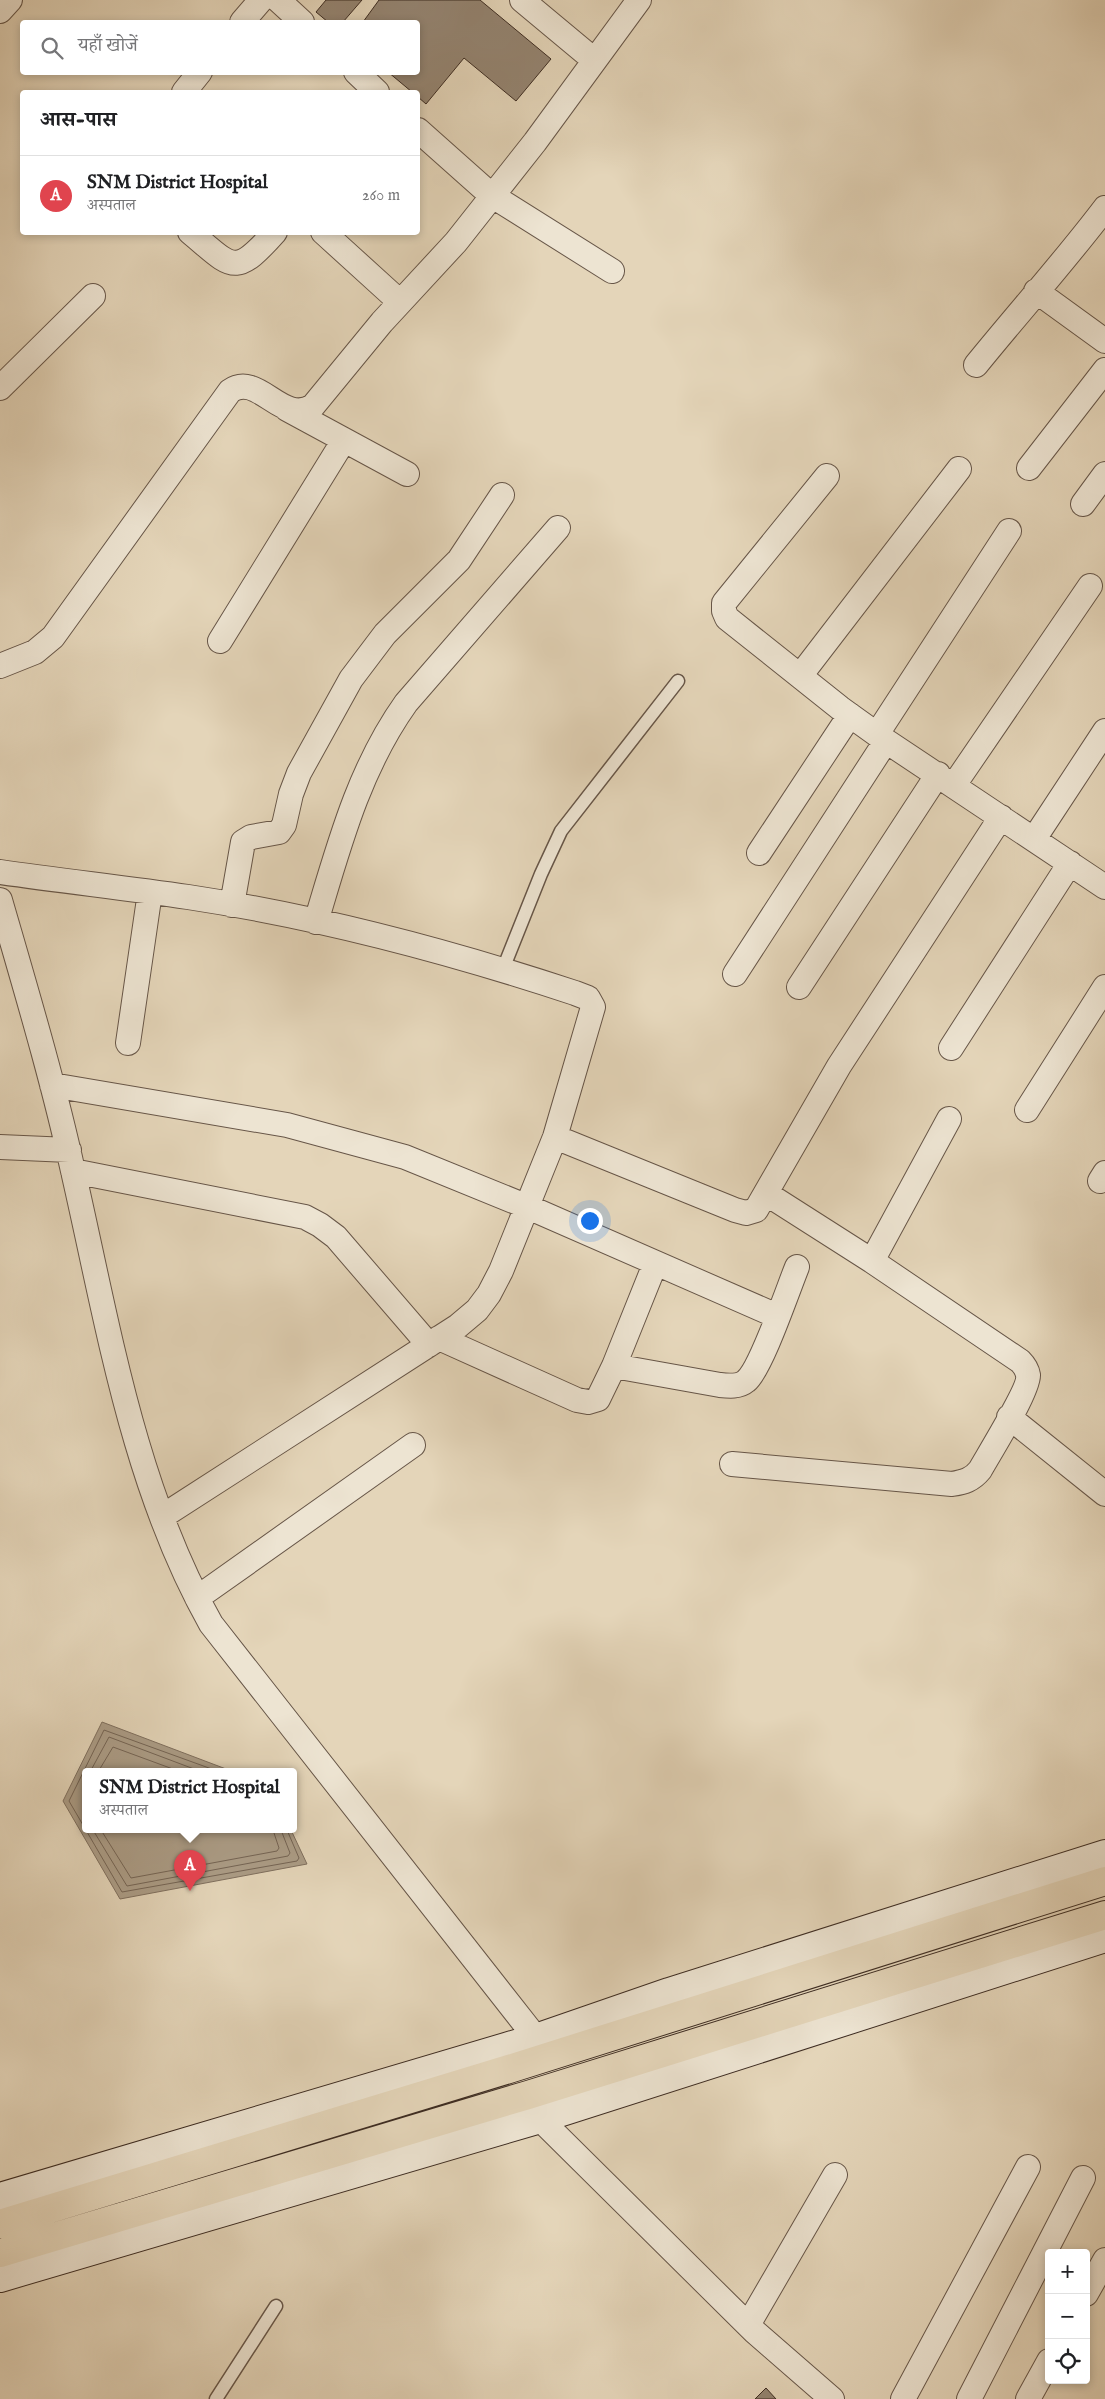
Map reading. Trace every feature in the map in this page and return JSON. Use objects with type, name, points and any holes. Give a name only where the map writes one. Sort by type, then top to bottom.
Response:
[{"type":"main road","points":[[0,2197],[536,2038],[669,1992],[1105,1854]]},
{"type":"main road","points":[[0,2224],[510,2069],[1105,1880]]},
{"type":"main road","points":[[0,2253],[528,2095],[1105,1915]]},
{"type":"main road","points":[[0,2278],[540,2119],[1105,1938]]},
{"type":"street","points":[[0,11],[10,0]]},
{"type":"street","points":[[244,20],[261,0]]},
{"type":"street","points":[[278,0],[300,20]]},
{"type":"street","points":[[522,0],[594,60]]},
{"type":"street","points":[[287,409],[306,410],[313,406],[400,302],[456,242],[491,195],[535,142],[639,0]]},
{"type":"street","points":[[186,90],[198,75]]},
{"type":"street","points":[[359,75],[375,90]]},
{"type":"street","points":[[420,132],[491,195],[612,271]]},
{"type":"street","points":[[976,365],[1036,291],[1079,243],[1105,208]]},
{"type":"street","points":[[194,235],[231,264],[239,264],[252,258],[272,235]]},
{"type":"street","points":[[325,235],[400,302]]},
{"type":"street","points":[[1036,291],[1105,341]]},
{"type":"street","points":[[0,388],[93,296]]},
{"type":"street","points":[[1029,468],[1105,370]]},
{"type":"street","points":[[0,666],[35,652],[53,637],[230,391],[236,387],[245,386],[408,474]]},
{"type":"street","points":[[220,641],[344,440]]},
{"type":"street","points":[[800,676],[959,469]]},
{"type":"street","points":[[1083,504],[1105,474]]},
{"type":"street","points":[[827,476],[724,603],[724,611],[727,618],[881,738],[1105,887]]},
{"type":"street","points":[[232,905],[243,842],[251,837],[280,832],[284,825],[291,794],[299,773],[351,679],[390,628],[459,560],[502,495]]},
{"type":"street","points":[[316,922],[349,814],[369,764],[390,725],[406,703],[558,528]]},
{"type":"street","points":[[735,974],[1008,531]]},
{"type":"street","points":[[799,987],[946,780],[1090,586]]},
{"type":"street","points":[[759,853],[850,715]]},
{"type":"street","points":[[1034,838],[1105,731]]},
{"type":"street","points":[[555,1137],[735,1210],[746,1213],[756,1210],[767,1194],[839,1066],[1001,817]]},
{"type":"street","points":[[951,1048],[1070,863]]},
{"type":"street","points":[[0,872],[232,905],[395,939],[503,969],[588,998],[594,1007],[555,1137],[528,1207],[489,1294],[477,1310],[434,1341],[163,1516]]},
{"type":"street","points":[[128,1044],[150,892]]},
{"type":"street","points":[[0,900],[24,978],[52,1085],[125,1399],[146,1468],[181,1566],[217,1632],[536,2038]]},
{"type":"street","points":[[1027,1110],[1105,987]]},
{"type":"street","points":[[52,1085],[288,1126],[330,1135],[405,1157],[528,1207],[777,1316]]},
{"type":"street","points":[[872,1261],[949,1119]]},
{"type":"street","points":[[0,1147],[71,1161],[305,1217],[320,1225],[336,1238],[434,1341],[577,1400],[588,1402],[598,1399],[614,1366],[655,1264]]},
{"type":"street","points":[[732,1464],[952,1484],[965,1482],[975,1476],[980,1470],[1026,1384],[1028,1376],[1025,1367],[872,1261],[767,1194]]},
{"type":"street","points":[[614,1366],[720,1385],[734,1386],[744,1383],[756,1368],[797,1267]]},
{"type":"street","points":[[1009,1417],[1105,1494]]},
{"type":"street","points":[[197,1598],[413,1445]]},
{"type":"street","points":[[540,2119],[785,2360],[832,2399]]},
{"type":"street","points":[[903,2399],[1028,2167]]},
{"type":"street","points":[[748,2324],[835,2176]]},
{"type":"street","points":[[969,2399],[1083,2178]]},
{"type":"street","points":[[1090,2287],[1105,2260]]},
{"type":"street","points":[[1028,2399],[1045,2369]]},
{"type":"lane","points":[[503,969],[541,874],[561,831],[678,681]]},
{"type":"lane","points":[[216,2399],[276,2306]]},
{"type":"water","points":[[102,1722],[223,1768],[82,1768],[82,1833],[292,1833],[307,1864],[120,1899],[63,1801]]},
{"type":"building","points":[[326,0],[362,0],[345,20],[326,20],[316,12]]},
{"type":"building","points":[[379,0],[480,0],[551,59],[516,101],[464,58],[426,104],[420,99],[420,90],[410,90],[392,75],[420,75],[420,20],[364,20]]},
{"type":"building","points":[[766,2388],[776,2399],[755,2399]]},
{"type":"place","name":"SNM District Hospital","points":[[190,1891]]}]
